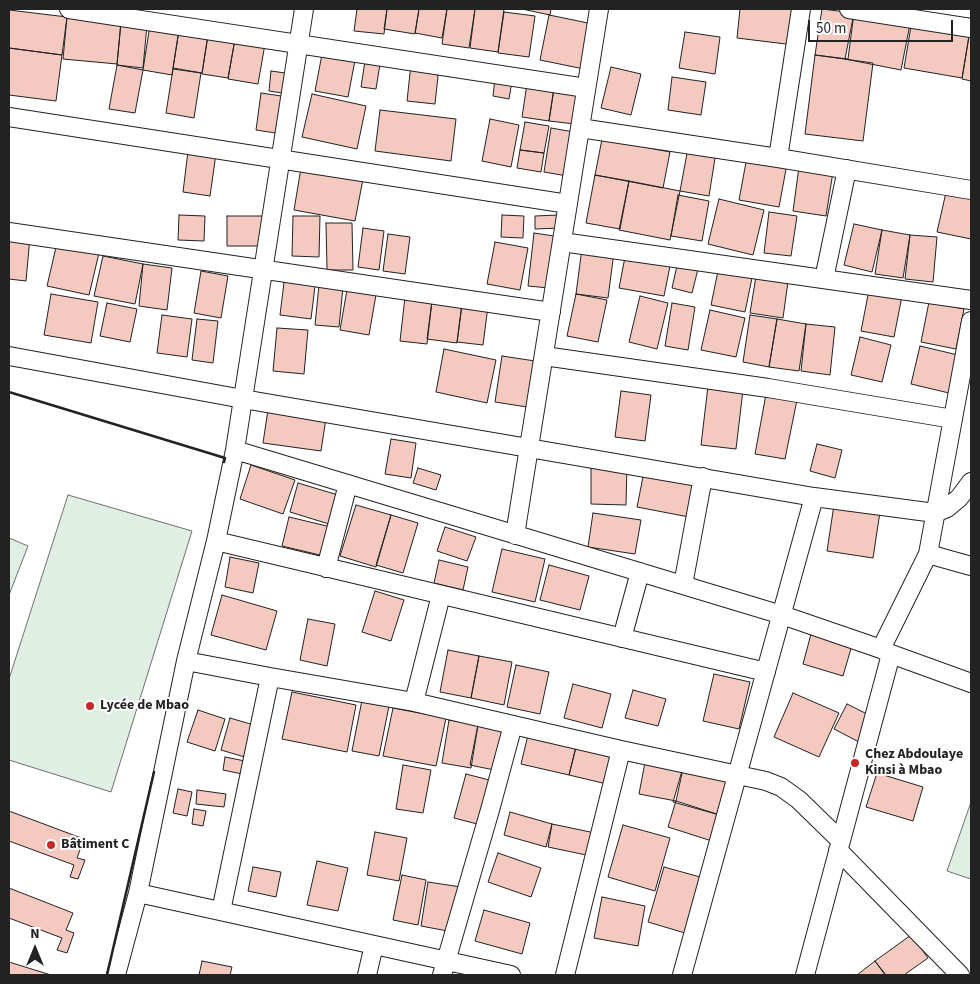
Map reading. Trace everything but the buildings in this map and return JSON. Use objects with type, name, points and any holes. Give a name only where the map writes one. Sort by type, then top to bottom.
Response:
[{"type":"street","points":[[69,9],[586,88]]},
{"type":"street","points":[[116,975],[138,893],[186,661],[216,541],[235,450],[304,9]]},
{"type":"street","points":[[516,535],[599,9]]},
{"type":"street","points":[[778,158],[801,9]]},
{"type":"street","points":[[849,9],[917,14],[971,28]]},
{"type":"street","points":[[9,118],[568,204]]},
{"type":"street","points":[[580,128],[971,190]]},
{"type":"street","points":[[824,279],[846,169]]},
{"type":"street","points":[[9,232],[551,312]]},
{"type":"street","points":[[562,242],[971,300]]},
{"type":"street","points":[[806,975],[840,846],[886,652],[928,554],[934,513],[971,321]]},
{"type":"street","points":[[9,356],[243,399],[814,497],[934,513],[947,508],[959,498],[971,482]]},
{"type":"street","points":[[544,356],[768,388],[953,419]]},
{"type":"street","points":[[235,450],[782,615],[971,683]]},
{"type":"street","points":[[683,585],[703,477]]},
{"type":"street","points":[[326,568],[348,484]]},
{"type":"street","points":[[682,975],[814,497]]},
{"type":"street","points":[[216,541],[766,672]]},
{"type":"street","points":[[928,554],[971,566]]},
{"type":"street","points":[[622,638],[640,572]]},
{"type":"street","points":[[414,702],[441,595]]},
{"type":"street","points":[[186,661],[414,702],[621,750],[738,774],[781,787],[799,800],[960,975]]},
{"type":"street","points":[[221,911],[270,677]]},
{"type":"street","points":[[444,968],[513,725]]},
{"type":"street","points":[[565,975],[621,750]]},
{"type":"street","points":[[138,893],[374,946],[444,968],[511,975]]},
{"type":"street","points":[[367,975],[374,946]]},
{"type":"green space","points":[[68,495],[192,531],[111,792],[9,760],[9,679]]},
{"type":"green space","points":[[9,538],[28,546],[9,595]]},
{"type":"green space","points":[[971,802],[971,879],[947,871]]},
{"type":"wall","points":[[9,392],[225,458],[224,462]]},
{"type":"wall","points":[[107,975],[154,772]]},
{"type":"place","name":"Lycée de Mbao","points":[[90,706]]},
{"type":"place","name":"Chez Abdoulaye Kinsi à Mbao","points":[[855,763]]},
{"type":"place","name":"Bâtiment C","points":[[51,845]]}]
